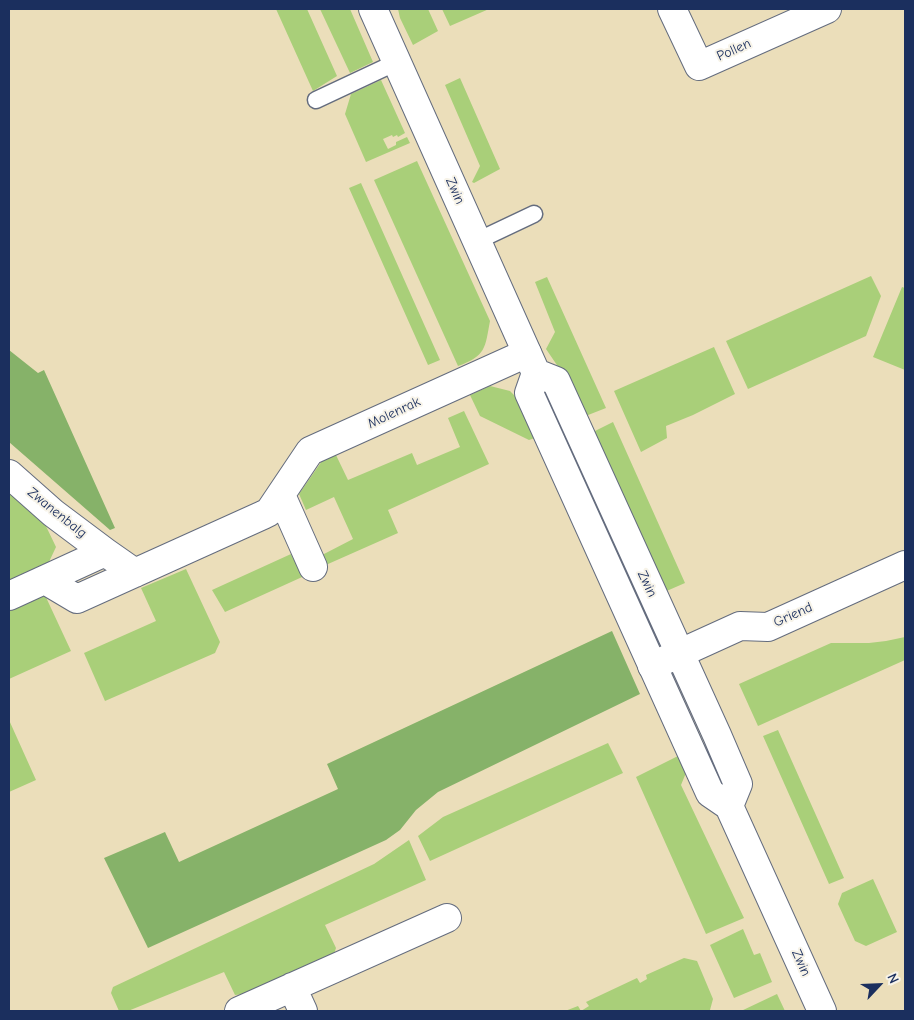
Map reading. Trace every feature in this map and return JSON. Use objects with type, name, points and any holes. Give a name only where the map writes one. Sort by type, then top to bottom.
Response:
[{"type":"street","name":"Zwin","points":[[373,9],[532,363],[556,381],[680,654],[738,784],[730,806]]},
{"type":"street","name":"Pollen","points":[[672,9],[699,66],[827,9]]},
{"type":"street","name":"Zwin","points":[[532,363],[529,394],[710,793],[730,806],[822,1011]]},
{"type":"street","name":"Molenrak","points":[[45,580],[77,599],[269,512],[310,451],[532,363]]},
{"type":"street","name":"Zwanenbalg","points":[[9,474],[53,513],[105,552]]},
{"type":"street","points":[[281,495],[313,567]]},
{"type":"street","points":[[9,596],[105,552],[135,573]]},
{"type":"street","name":"Griend","points":[[652,666],[740,626],[768,627],[905,564]]},
{"type":"street","points":[[239,1011],[298,999],[447,918]]},
{"type":"lane","points":[[316,100],[397,62]]},
{"type":"lane","points":[[477,241],[534,214]]},
{"type":"green space","points":[[276,9],[307,9],[337,76],[313,91]]},
{"type":"green space","points":[[320,9],[350,9],[373,62],[350,73]]},
{"type":"green space","points":[[398,9],[428,9],[438,31],[413,45],[400,18]]},
{"type":"green space","points":[[442,9],[489,9],[450,26]]},
{"type":"green space","points":[[460,78],[500,169],[474,183],[472,182],[480,166],[445,85]]},
{"type":"green space","points":[[381,80],[405,133],[398,137],[397,135],[393,137],[392,135],[383,139],[388,149],[396,145],[396,142],[407,137],[410,143],[366,162],[345,114],[351,94]]},
{"type":"green space","points":[[417,161],[490,321],[483,350],[474,359],[458,366],[374,180]]},
{"type":"green space","points":[[361,183],[440,360],[428,365],[349,188]]},
{"type":"green space","points":[[871,276],[881,296],[866,336],[748,389],[726,341]]},
{"type":"green space","points":[[547,277],[606,408],[583,417],[561,371],[546,349],[555,332],[535,282]]},
{"type":"green space","points":[[902,287],[905,288],[905,370],[873,357]]},
{"type":"green space","points":[[714,347],[735,394],[666,426],[667,438],[641,452],[614,391]]},
{"type":"green space","points":[[9,350],[38,373],[44,370],[115,528],[110,530],[9,442]]},
{"type":"green space","points":[[490,386],[510,391],[521,402],[538,437],[529,440],[480,416],[470,395]]},
{"type":"green space","points":[[464,411],[489,464],[388,510],[398,533],[319,568],[318,566],[324,554],[353,539],[334,497],[306,510],[299,494],[324,458],[335,453],[348,480],[412,453],[417,465],[460,447],[448,418]]},
{"type":"green space","points":[[613,422],[685,583],[662,593],[589,434]]},
{"type":"green space","points":[[9,491],[44,522],[56,547],[48,564],[9,581]]},
{"type":"green space","points":[[291,554],[296,564],[309,569],[311,573],[225,612],[212,590]]},
{"type":"green space","points":[[186,569],[220,642],[215,653],[105,701],[84,653],[156,621],[141,588]]},
{"type":"green space","points":[[44,593],[71,651],[9,679],[9,609]]},
{"type":"green space","points":[[612,631],[640,694],[438,792],[416,810],[400,830],[386,840],[148,948],[104,858],[165,832],[179,862],[338,789],[327,764]]},
{"type":"green space","points":[[905,637],[905,660],[758,726],[739,684],[831,643],[869,643]]},
{"type":"green space","points":[[9,720],[36,780],[9,792]]},
{"type":"green space","points":[[778,730],[844,878],[829,884],[763,736]]},
{"type":"green space","points":[[608,743],[623,773],[430,861],[418,836],[443,817]]},
{"type":"green space","points":[[680,755],[688,768],[681,785],[744,918],[706,934],[636,777]]},
{"type":"green space","points":[[409,840],[426,880],[325,925],[336,948],[334,954],[244,994],[235,995],[224,972],[128,1011],[119,1011],[111,993],[113,987],[374,864]]},
{"type":"green space","points":[[873,879],[897,932],[866,946],[855,941],[838,904],[842,893]]},
{"type":"green space","points":[[743,929],[754,955],[760,953],[772,982],[734,998],[710,945]]},
{"type":"green space","points":[[684,958],[697,961],[713,999],[710,1010],[706,1011],[581,1011],[589,1006],[586,1002],[637,978],[640,983],[647,979],[646,975]]},
{"type":"green space","points":[[777,994],[785,1011],[741,1011]]},
{"type":"green space","points":[[578,1006],[581,1011],[565,1011]]}]
